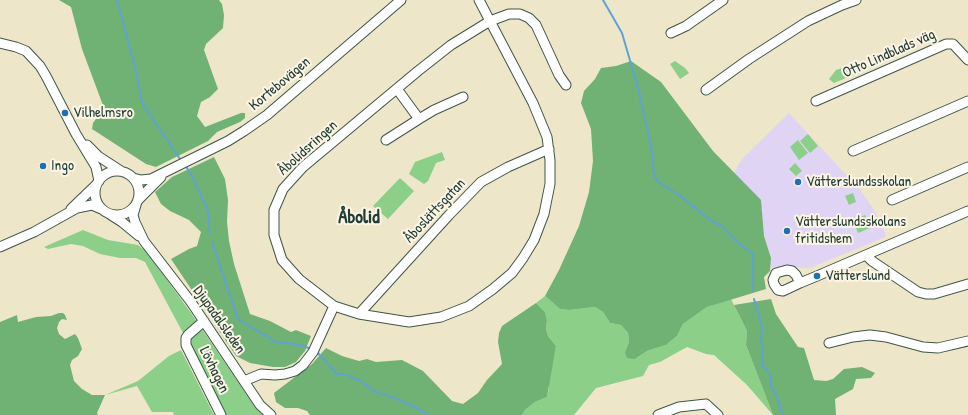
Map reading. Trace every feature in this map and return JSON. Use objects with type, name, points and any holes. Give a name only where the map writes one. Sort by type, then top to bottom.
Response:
[{"type":"street","name":"Kortebovägen","points":[[133,178],[146,180],[228,141],[267,115],[401,0]]},
{"type":"street","name":"Åbolidsringen","points":[[479,0],[490,22],[533,103],[547,136],[550,160],[550,184],[544,214],[534,240],[523,258],[512,273],[493,290],[469,306],[441,317],[409,322],[359,314],[334,306],[299,279],[282,260],[274,235],[274,210],[283,189],[303,167],[451,45],[490,22],[509,14],[520,14],[529,18],[536,25],[559,75],[566,85]]},
{"type":"street","points":[[671,33],[686,26],[723,0]]},
{"type":"street","points":[[706,90],[796,28],[841,2],[856,0]]},
{"type":"street","points":[[0,43],[21,48],[26,51],[35,60],[46,76],[76,134],[96,166],[98,182],[95,191],[95,198],[105,211]]},
{"type":"street","name":"Otto Lindblads väg","points":[[816,101],[946,44],[953,44],[968,60]]},
{"type":"street","points":[[397,89],[419,119]]},
{"type":"street","points":[[386,140],[434,110],[463,97]]},
{"type":"street","points":[[853,152],[968,102]]},
{"type":"street","points":[[76,134],[98,156],[121,172]]},
{"type":"street","name":"Åboslättsgatan","points":[[359,314],[481,182],[508,167],[549,149]]},
{"type":"street","points":[[892,200],[968,168]]},
{"type":"street","points":[[0,247],[34,232],[68,213],[85,206],[92,205],[115,215],[125,214],[137,203],[139,189],[133,178],[125,173],[113,171],[106,174],[68,213]]},
{"type":"street","name":"Kortebovägen","points":[[137,203],[165,172]]},
{"type":"street","name":"Djupadalsleden","points":[[137,203],[133,215],[134,222],[144,240],[191,302],[260,405],[271,415]]},
{"type":"street","name":"Djupadalsleden","points":[[105,211],[122,222],[144,240]]},
{"type":"street","points":[[800,283],[968,211]]},
{"type":"street","points":[[866,255],[872,261],[918,292],[934,294],[968,284]]},
{"type":"street","points":[[244,381],[260,374],[285,374],[295,371],[303,365],[314,349],[334,306]]},
{"type":"street","name":"Lövhagen","points":[[204,321],[191,331],[186,338],[186,345],[221,415]]},
{"type":"street","points":[[829,343],[853,337],[870,335],[886,337],[923,347],[938,348],[968,341]]},
{"type":"street","points":[[658,415],[679,407],[706,404],[718,415]]},
{"type":"shaded area","name":"Vätterslundsskolan","points":[[789,113],[861,191],[876,213],[885,233],[885,237],[810,268],[783,265],[770,268],[771,258],[764,236],[734,173],[742,159]]},
{"type":"green space","points":[[59,0],[219,0],[222,4],[224,15],[223,28],[206,44],[204,50],[218,89],[210,97],[201,102],[197,116],[205,127],[241,113],[245,113],[245,118],[240,122],[217,132],[208,141],[156,167],[146,164],[92,129],[93,123],[104,108],[82,49],[71,7]]},
{"type":"green space","points":[[631,61],[661,82],[713,151],[761,200],[764,236],[771,258],[770,271],[764,277],[766,289],[707,307],[683,324],[677,336],[666,345],[647,351],[635,359],[627,358],[625,352],[629,342],[628,333],[621,325],[610,323],[603,312],[595,307],[569,310],[560,309],[545,296],[559,270],[579,226],[589,192],[593,161],[591,129],[581,103],[584,91],[595,79],[601,68],[616,66]]},
{"type":"green space","points":[[675,61],[689,73],[680,79],[670,64]]},
{"type":"green space","points":[[852,66],[854,68],[855,72],[853,75],[834,83],[829,79],[836,70]]},
{"type":"green space","points":[[808,134],[818,146],[810,153],[800,141]]},
{"type":"green space","points":[[798,140],[808,153],[799,160],[790,147]]},
{"type":"green space","points":[[442,152],[445,160],[436,163],[428,181],[424,184],[409,174],[415,162]]},
{"type":"green space","points":[[214,157],[225,179],[228,200],[227,222],[229,241],[234,264],[250,314],[270,321],[291,332],[296,330],[311,336],[305,351],[296,362],[285,367],[273,367],[250,363],[236,356],[171,259],[197,246],[201,232],[189,220],[170,211],[161,204],[155,192],[172,177]]},
{"type":"green space","points":[[795,163],[802,171],[796,176],[789,169]]},
{"type":"green space","points":[[400,178],[414,191],[388,219],[373,206]]},
{"type":"green space","points":[[853,193],[856,202],[849,205],[845,196]]},
{"type":"green space","points":[[865,215],[870,228],[858,233],[853,220]]},
{"type":"green space","points":[[83,230],[108,240],[138,245],[146,251],[191,313],[255,407],[263,415],[226,415],[145,262],[136,258],[120,258],[100,254],[83,246],[71,244],[48,249],[44,247]]},
{"type":"green space","points":[[545,296],[560,309],[569,310],[595,307],[603,312],[610,323],[621,325],[628,333],[629,342],[625,352],[635,359],[647,351],[666,345],[677,336],[683,324],[707,307],[731,299],[747,331],[746,345],[773,415],[747,385],[714,355],[706,354],[687,347],[660,362],[649,365],[643,376],[596,388],[574,415],[522,415],[525,410],[535,402],[547,397],[549,388],[549,378],[556,346],[548,336],[545,312],[536,303]]},
{"type":"green space","points":[[771,299],[776,314],[798,347],[804,348],[814,380],[826,381],[833,379],[844,369],[862,367],[875,373],[871,378],[856,379],[853,389],[835,399],[836,415],[773,415],[746,345],[747,331],[734,305]]},
{"type":"green space","points":[[536,303],[545,312],[548,336],[556,346],[547,397],[535,402],[525,410],[522,415],[310,415],[307,411],[298,408],[285,408],[276,402],[274,393],[312,364],[326,348],[342,356],[359,361],[367,359],[376,362],[402,360],[423,371],[452,401],[463,404],[478,393],[487,380],[502,364],[498,342],[499,333],[502,326]]},
{"type":"green space","points":[[63,313],[67,320],[62,319],[59,322],[57,328],[59,334],[65,339],[75,334],[82,349],[78,356],[72,360],[70,365],[74,381],[82,389],[92,395],[105,395],[97,413],[98,415],[0,415],[0,322],[17,315],[18,322],[36,317],[51,316]]},
{"type":"green space","points":[[181,350],[214,415],[174,415],[173,412],[152,412],[137,386],[105,395],[138,381],[169,356]]},
{"type":"waterway","points":[[117,0],[135,67],[142,103],[180,159]]},
{"type":"waterway","points":[[603,0],[622,33],[638,88],[652,150],[655,177],[658,182],[679,195],[712,221],[723,227],[735,240],[753,254],[753,291]]},
{"type":"waterway","points":[[187,168],[208,211],[210,233]]},
{"type":"waterway","points":[[212,242],[238,319],[276,342],[296,344],[312,349]]},
{"type":"waterway","points":[[754,299],[762,327],[761,342],[763,348],[763,366],[770,374],[771,386],[775,392],[783,415]]},
{"type":"waterway","points":[[316,351],[337,374],[344,374],[361,381],[373,391],[395,398],[421,410],[428,415]]},
{"type":"place","name":"Vilhelmsro","points":[[65,113]]},
{"type":"place","name":"Ingo","points":[[43,166]]},
{"type":"place","name":"Vätterslundsskolan","points":[[798,182]]},
{"type":"place","name":"Vätterslundsskolans fritidshem","points":[[787,231]]},
{"type":"place","name":"Vätterslund","points":[[817,276]]},
{"type":"district","name":"Åbolid","points":[[359,218]]}]
